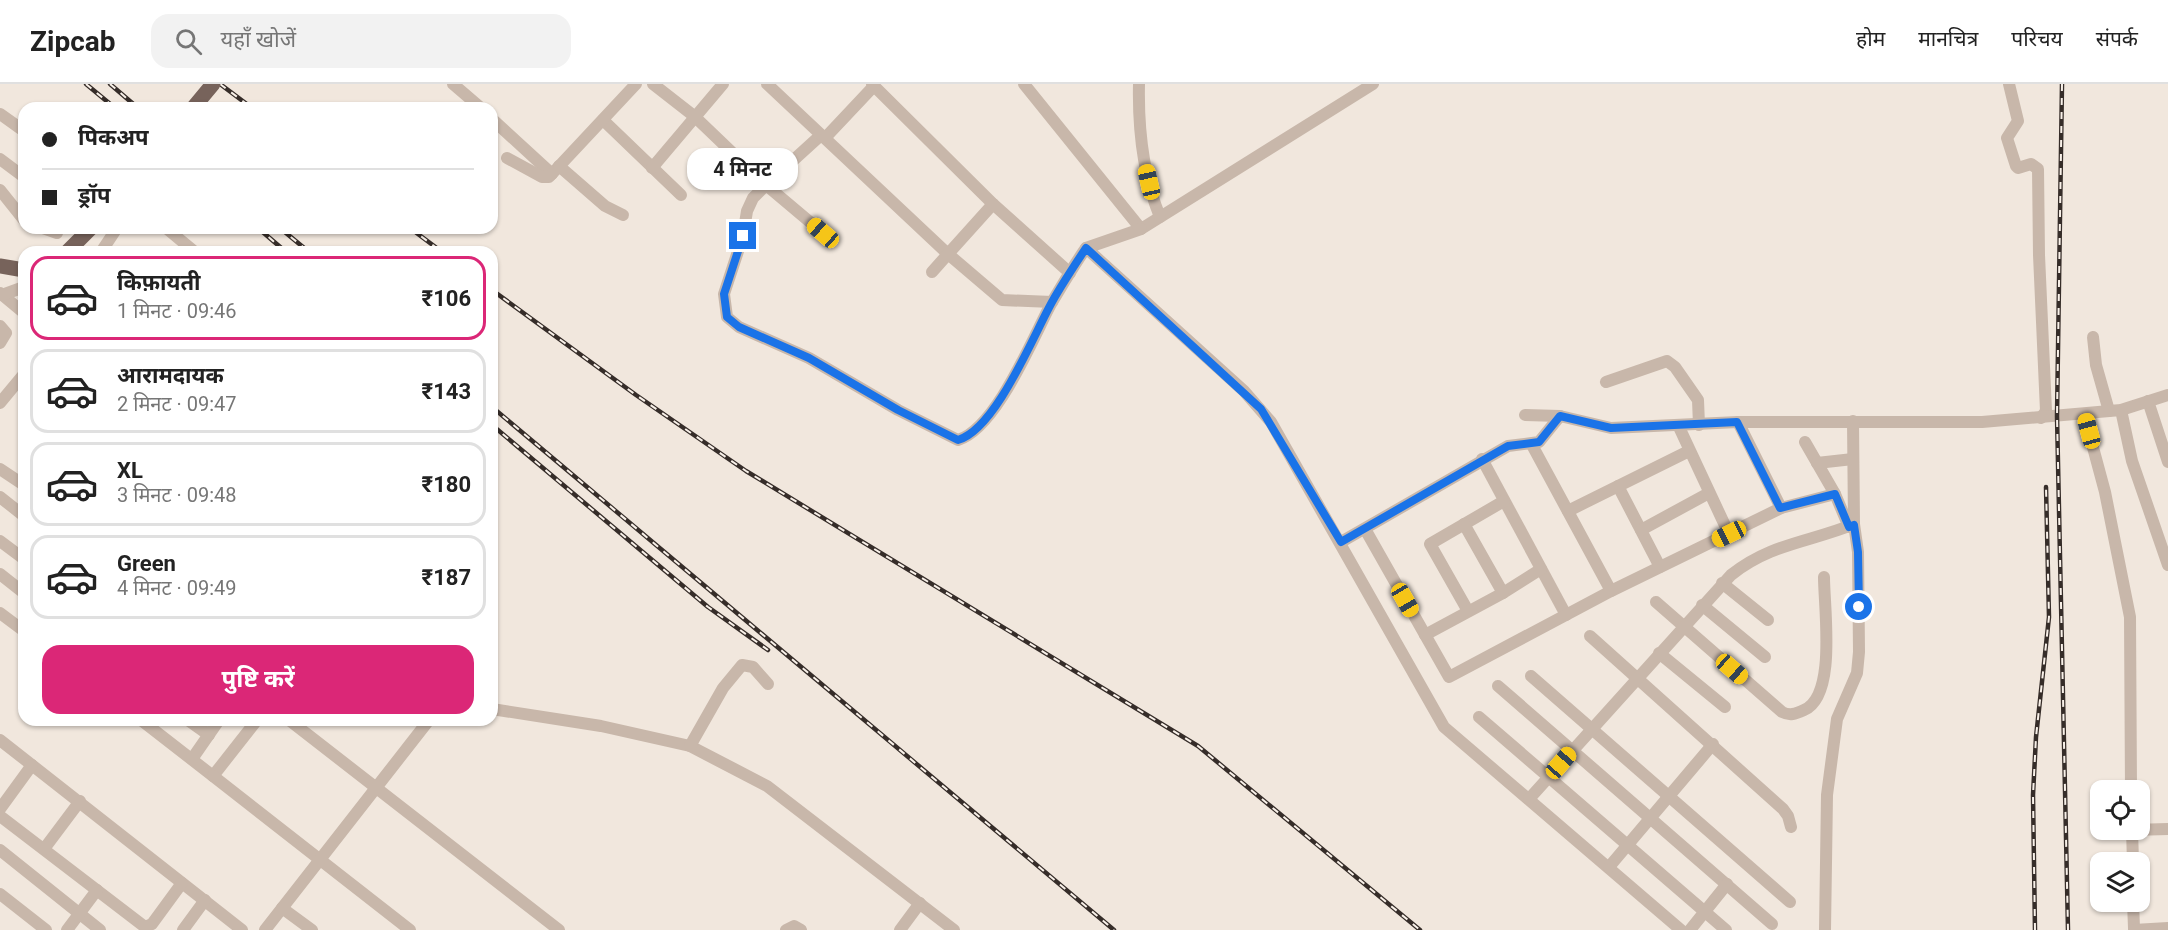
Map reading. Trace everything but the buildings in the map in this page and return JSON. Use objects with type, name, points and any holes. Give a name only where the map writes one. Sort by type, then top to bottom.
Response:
[{"type":"main road","points":[[198,102],[213,84]]},
{"type":"main road","points":[[73,246],[86,234]]},
{"type":"main road","points":[[1,266],[18,269]]},
{"type":"street","points":[[453,84],[474,102]]},
{"type":"street","points":[[507,158],[542,177],[555,170],[636,84]]},
{"type":"street","points":[[653,84],[694,116],[766,185],[823,233]]},
{"type":"street","points":[[652,168],[723,84]]},
{"type":"street","points":[[767,84],[948,254],[1002,300],[1052,302]]},
{"type":"street","points":[[1024,84],[1141,229]]},
{"type":"street","points":[[1139,84],[1139,120],[1145,167],[1160,217]]},
{"type":"street","points":[[1070,273],[993,204],[873,85],[823,137],[753,198],[747,211],[743,236],[724,294],[727,317],[739,327],[822,365],[951,438],[963,438],[992,410],[1019,367],[1052,302],[1086,248],[1141,229],[1373,84]]},
{"type":"street","points":[[2009,84],[2018,121],[2007,138],[2016,166],[2018,168],[2031,164],[2038,169],[2039,255],[2046,411],[2042,418]]},
{"type":"street","points":[[0,114],[18,127]]},
{"type":"street","points":[[603,120],[681,195]]},
{"type":"street","points":[[498,124],[555,170],[605,206],[623,215]]},
{"type":"street","points":[[0,159],[18,172]]},
{"type":"street","points":[[0,190],[18,212]]},
{"type":"street","points":[[932,272],[993,204]]},
{"type":"street","points":[[173,234],[188,246]]},
{"type":"street","points":[[1086,248],[1261,409],[1341,542],[1439,721],[1609,867],[1668,926],[1681,930]]},
{"type":"street","points":[[1,294],[18,289]]},
{"type":"street","points":[[1,294],[18,308]]},
{"type":"street","points":[[0,326],[6,333],[0,343]]},
{"type":"street","points":[[2093,338],[2096,364],[2115,410],[2168,565]]},
{"type":"street","points":[[1606,382],[1667,361],[1675,367],[1698,400],[1699,425]]},
{"type":"street","points":[[0,403],[18,382]]},
{"type":"street","points":[[1525,415],[1560,416],[1611,428],[1679,427],[1737,422],[1982,422],[2115,410],[2168,395]]},
{"type":"street","points":[[2148,401],[2168,462]]},
{"type":"street","points":[[2084,414],[2105,492],[2130,617],[2131,780]]},
{"type":"street","points":[[1341,542],[1365,530],[1482,459],[1515,443],[1532,445],[1542,440],[1560,416]]},
{"type":"street","points":[[1825,930],[1827,795],[1837,719],[1854,684],[1858,662],[1858,562],[1852,526],[1853,421]]},
{"type":"street","points":[[1737,422],[1780,508]]},
{"type":"street","points":[[1679,427],[1729,534]]},
{"type":"street","points":[[1804,442],[1852,526]]},
{"type":"street","points":[[1532,445],[1611,591]]},
{"type":"street","points":[[1568,511],[1689,451]]},
{"type":"street","points":[[1482,459],[1566,615]]},
{"type":"street","points":[[1817,463],[1853,459]]},
{"type":"street","points":[[0,469],[18,481]]},
{"type":"street","points":[[1618,486],[1660,567]]},
{"type":"street","points":[[1641,530],[1709,494]]},
{"type":"street","points":[[1365,530],[1449,677],[1611,591],[1780,508],[1835,494]]},
{"type":"street","points":[[0,497],[18,511]]},
{"type":"street","points":[[1468,611],[1430,544],[1504,501]]},
{"type":"street","points":[[1464,524],[1503,593]]},
{"type":"street","points":[[1529,799],[1722,583],[1750,561],[1786,545],[1852,526]]},
{"type":"street","points":[[0,541],[18,554]]},
{"type":"street","points":[[1425,635],[1503,593],[1541,569]]},
{"type":"street","points":[[0,574],[18,588]]},
{"type":"street","points":[[1656,602],[1782,712],[1793,715],[1811,707],[1817,701],[1823,684],[1824,578]]},
{"type":"street","points":[[1722,583],[1768,620]]},
{"type":"street","points":[[1702,605],[1765,657]]},
{"type":"street","points":[[0,613],[18,626]]},
{"type":"street","points":[[1590,636],[1783,809],[1791,827]]},
{"type":"street","points":[[1659,653],[1725,707]]},
{"type":"street","points":[[690,746],[723,688],[742,664],[753,667],[768,684]]},
{"type":"street","points":[[1531,676],[1790,902]]},
{"type":"street","points":[[1498,686],[1772,924]]},
{"type":"street","points":[[498,710],[601,726],[690,746],[768,786],[954,930]]},
{"type":"street","points":[[1479,717],[1726,930]]},
{"type":"street","points":[[149,726],[410,930]]},
{"type":"street","points":[[196,726],[209,735]]},
{"type":"street","points":[[192,759],[215,726]]},
{"type":"street","points":[[213,776],[251,726]]},
{"type":"street","points":[[298,726],[552,928]]},
{"type":"street","points":[[265,930],[375,786],[424,726]]},
{"type":"street","points":[[0,740],[205,900],[228,926],[242,930]]},
{"type":"street","points":[[1609,867],[1713,744]]},
{"type":"street","points":[[0,809],[32,765]]},
{"type":"street","points":[[44,849],[80,801]]},
{"type":"street","points":[[0,816],[141,925],[149,927],[182,883]]},
{"type":"street","points":[[2150,830],[2168,829]]},
{"type":"street","points":[[0,850],[100,930]]},
{"type":"street","points":[[1690,930],[1726,884]]},
{"type":"street","points":[[67,930],[98,890]]},
{"type":"street","points":[[1,898],[46,930]]},
{"type":"street","points":[[183,930],[205,900]]},
{"type":"street","points":[[900,930],[920,903]]},
{"type":"street","points":[[282,908],[312,930]]},
{"type":"street","points":[[2133,912],[2134,929],[2168,928]]},
{"type":"street","points":[[786,930],[794,926],[801,930]]},
{"type":"railway","points":[[86,84],[108,102]]},
{"type":"railway","points":[[110,84],[131,102]]},
{"type":"railway","points":[[220,84],[244,102]]},
{"type":"railway","points":[[2062,84],[2057,416],[2068,930]]},
{"type":"railway","points":[[265,234],[279,246]]},
{"type":"railway","points":[[287,234],[302,246]]},
{"type":"railway","points":[[418,234],[434,246]]},
{"type":"railway","points":[[498,294],[636,395],[746,471],[1198,746],[1420,930]]},
{"type":"railway","points":[[498,412],[1114,930]]},
{"type":"railway","points":[[498,430],[708,607],[768,650]]},
{"type":"railway","points":[[2035,930],[2033,795],[2036,737],[2049,617],[2046,487]]},
{"type":"route","points":[[743,236],[724,294],[723,302],[727,317],[739,327],[809,358],[898,410],[958,440],[976,429],[1002,396],[1052,302],[1086,248],[1261,409],[1280,436],[1341,542],[1365,530],[1482,459],[1515,443],[1536,444],[1542,440],[1560,416],[1611,428],[1679,427],[1737,422],[1780,508],[1835,494],[1849,527],[1854,525],[1858,552],[1859,607]]}]
